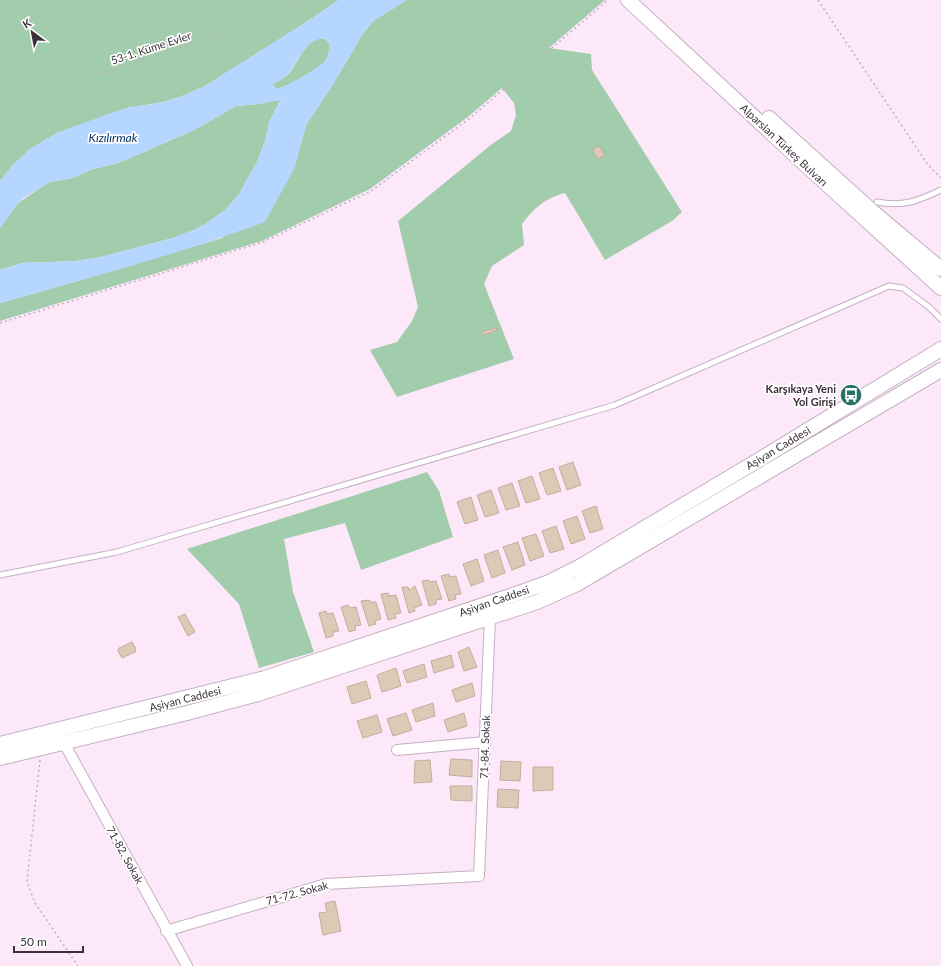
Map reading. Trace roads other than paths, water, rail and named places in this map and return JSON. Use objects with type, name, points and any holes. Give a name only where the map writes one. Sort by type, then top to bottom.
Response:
[{"type":"street","name":"Alparslan Türkeş Bulvarı","points":[[628,0],[658,24],[873,212],[941,269]]},
{"type":"street","name":"Alparslan Türkeş Bulvarı","points":[[635,0],[658,24],[809,168],[941,288]]},
{"type":"street","name":"Aşiyan Caddesi","points":[[0,744],[264,678],[549,582],[579,567],[941,350]]},
{"type":"street","name":"Aşiyan Caddesi","points":[[0,758],[187,713],[258,694],[537,602],[577,584],[941,370]]},
{"type":"street","name":"71-84. Sokak","points":[[479,876],[490,618]]},
{"type":"street","points":[[397,750],[485,742]]},
{"type":"street","name":"71-82. Sokak","points":[[64,743],[187,966]]},
{"type":"street","name":"71-72. Sokak","points":[[166,930],[326,884],[479,876]]},
{"type":"lane","points":[[877,202],[888,204],[908,203],[941,190]]},
{"type":"lane","points":[[0,575],[117,552],[615,405],[889,286],[903,288],[929,307],[941,319]]},
{"type":"water","name":"Kızılırmak","points":[[339,0],[407,0],[373,21],[362,35],[332,86],[306,125],[294,169],[265,222],[167,255],[0,303],[0,270],[22,263],[76,261],[101,257],[173,238],[207,223],[225,210],[239,194],[257,162],[265,141],[270,120],[281,100],[236,106],[194,130],[130,158],[115,164],[93,169],[72,178],[50,182],[23,198],[0,228],[0,181],[13,165],[30,149],[57,133],[105,115],[127,108],[165,102],[205,86]],"holes":[[[318,39],[325,39],[330,44],[326,60],[303,76],[282,87],[277,89],[272,85],[293,68],[309,45]]]},
{"type":"place","name":"Karşıkaya Yeni Yol Girişi","points":[[851,395]]}]
